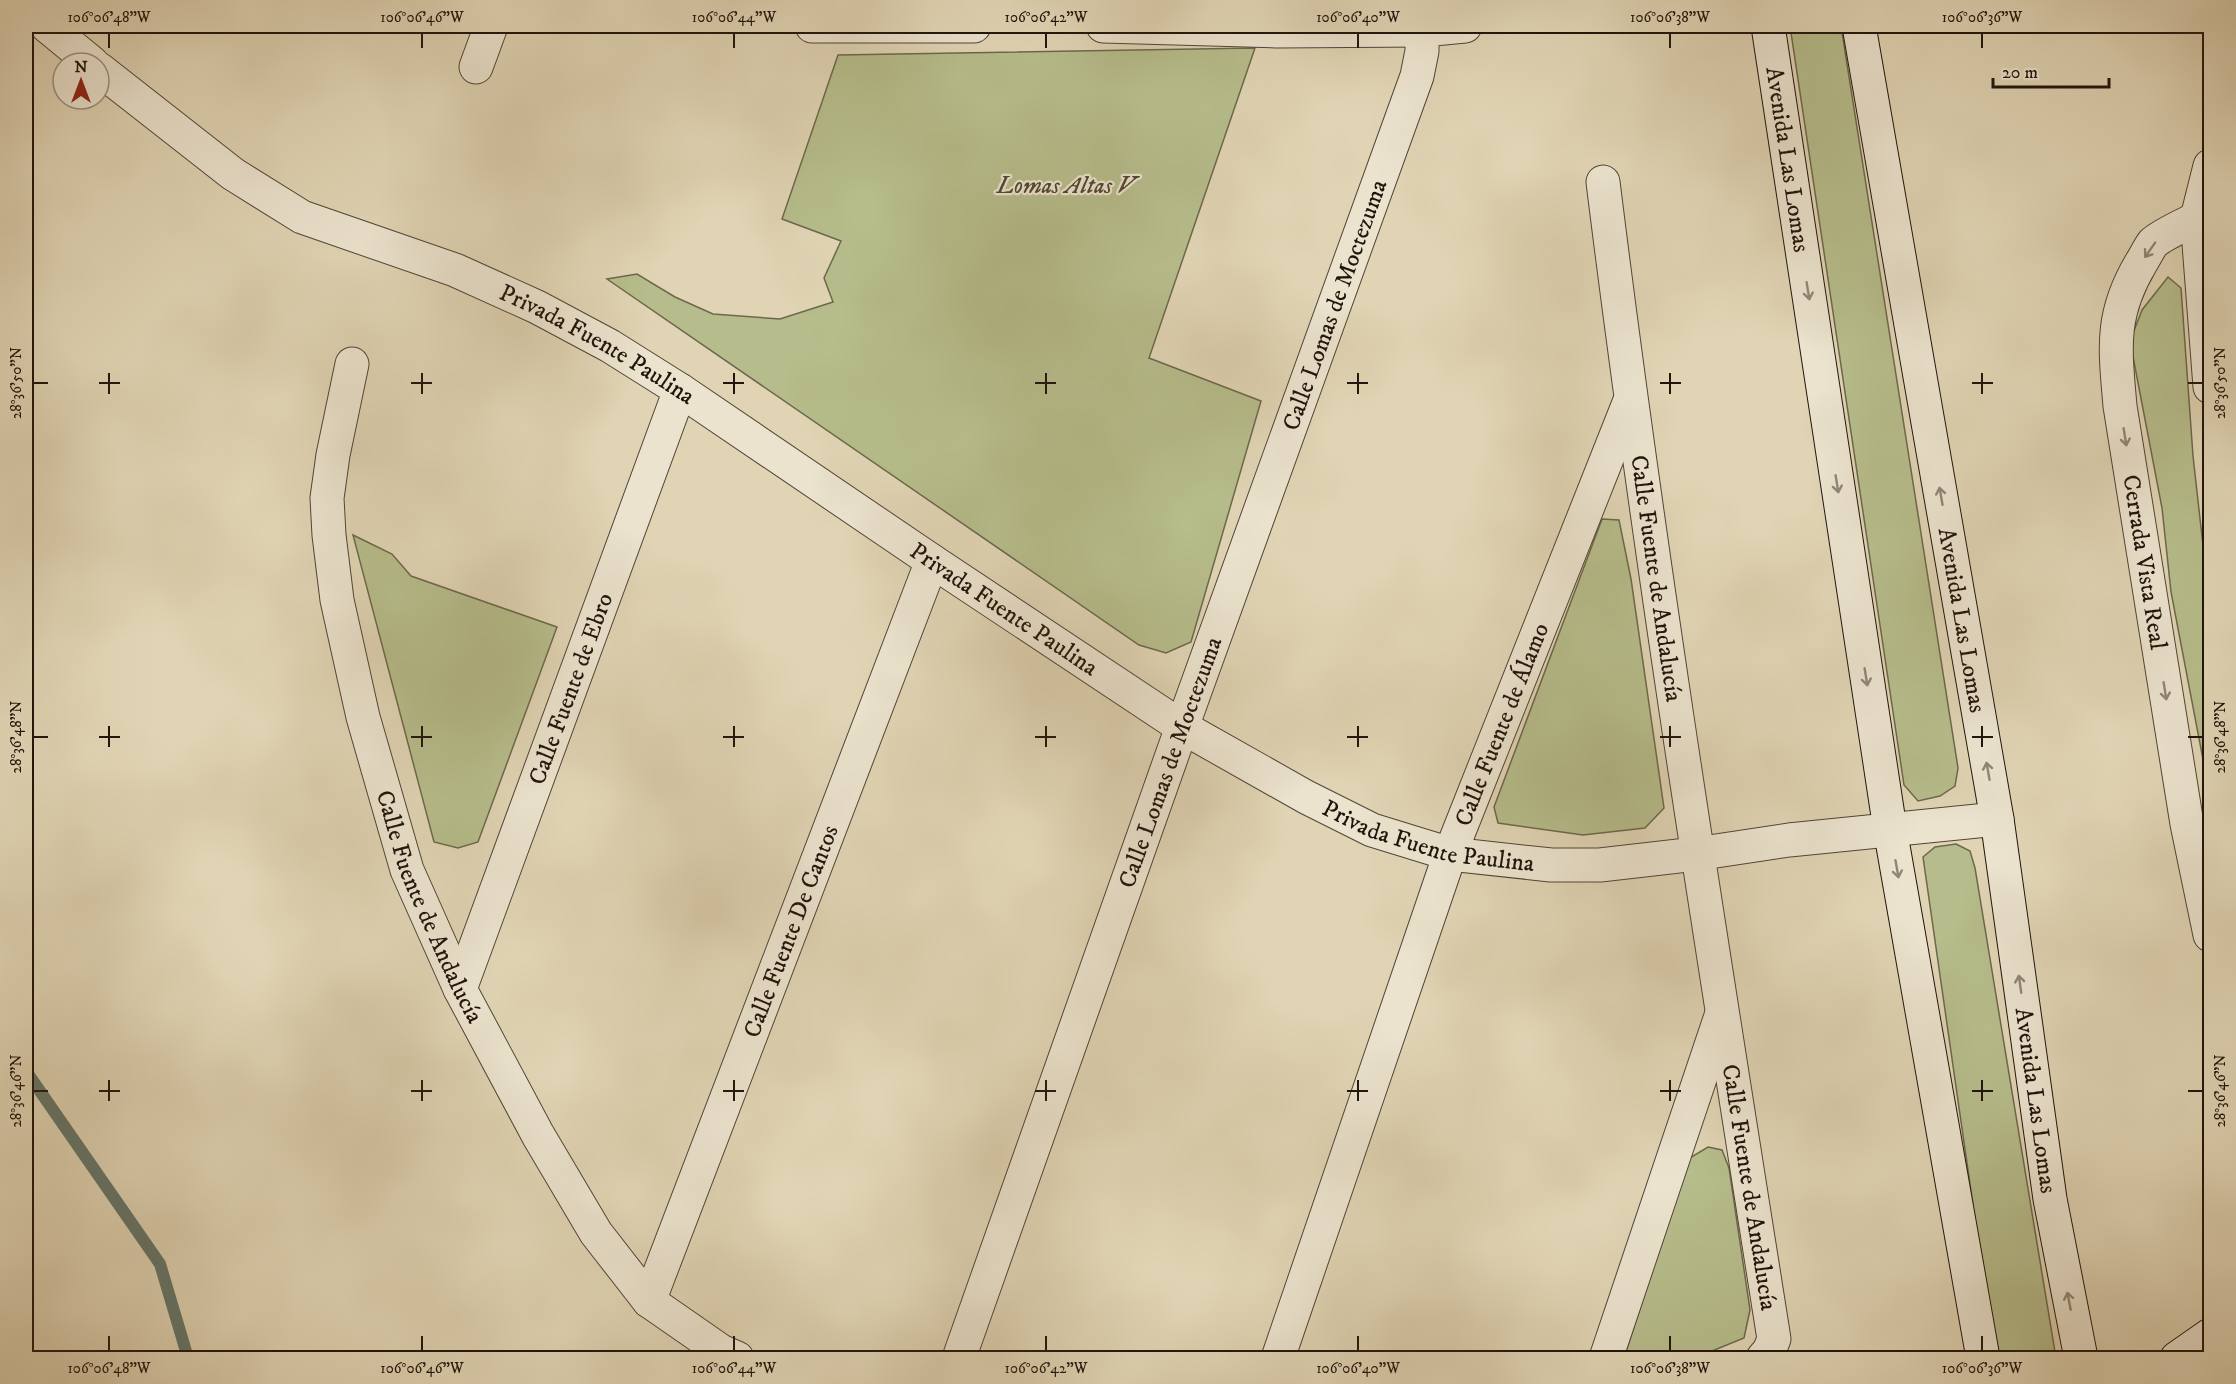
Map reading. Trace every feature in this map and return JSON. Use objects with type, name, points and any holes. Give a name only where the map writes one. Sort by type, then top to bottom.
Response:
[{"type":"street","points":[[47,26],[77,51]]},
{"type":"street","points":[[477,67],[491,26]]},
{"type":"street","points":[[812,26],[974,26]]},
{"type":"street","points":[[1103,26],[1277,31],[1465,26]]},
{"type":"street","name":"Avenida Las Lomas","points":[[1768,26],[1890,829],[1983,1359]]},
{"type":"street","name":"Avenida Las Lomas","points":[[1859,26],[1997,819],[2050,1199],[2081,1359]]},
{"type":"street","name":"Calle Lomas de Moctezuma","points":[[959,1359],[1182,727],[1417,76],[1422,28]]},
{"type":"street","name":"Privada Fuente Paulina","points":[[111,78],[233,174],[302,217],[455,270],[527,302],[610,346],[680,390],[1182,727],[1306,797],[1372,830],[1450,854],[1551,864],[1600,864],[1696,854],[1789,840],[1997,819]]},
{"type":"street","points":[[2211,166],[2197,218],[2211,387]]},
{"type":"street","name":"Calle Fuente de Andalucía","points":[[1603,182],[1630,402],[1696,854],[1774,1339],[1763,1359]]},
{"type":"street","name":"Cerrada Vista Real","points":[[2197,218],[2154,243],[2136,272],[2124,298],[2116,326],[2115,357],[2120,406],[2187,824],[2211,935]]},
{"type":"street","name":"Calle Fuente de Andalucía","points":[[352,364],[333,455],[327,498],[337,600],[363,717],[407,870],[460,989],[538,1135],[596,1233],[649,1301],[737,1359]]},
{"type":"street","name":"Calle Fuente de Ebro","points":[[460,989],[680,390]]},
{"type":"street","name":"Calle Fuente de Álamo","points":[[1278,1359],[1450,854],[1630,402]]},
{"type":"street","name":"Calle Fuente De Cantos","points":[[649,1301],[932,561]]},
{"type":"street","name":"Calle Fuente de Andalucía","points":[[1606,1359],[1722,1012]]},
{"type":"street","points":[[2177,1359],[2211,1335]]},
{"type":"green space","points":[[1790,26],[1841,26],[1958,768],[1955,786],[1940,796],[1918,801],[1904,785]]},
{"type":"green space","name":"Lomas Altas V","points":[[1255,48],[1149,358],[1261,401],[1191,642],[1166,653],[1139,645],[607,279],[637,274],[675,297],[713,314],[780,319],[833,302],[824,278],[841,241],[782,219],[838,55]]},
{"type":"green space","points":[[2168,277],[2181,288],[2193,456],[2210,608],[2210,796],[2171,592],[2162,508],[2130,341],[2142,310]]},
{"type":"green space","points":[[1602,519],[1619,520],[1631,579],[1664,808],[1645,828],[1583,835],[1498,823],[1494,807]]},
{"type":"green space","points":[[353,535],[392,554],[411,576],[557,627],[478,842],[458,848],[434,842]]},
{"type":"green space","points":[[1956,844],[1970,851],[1975,868],[2056,1358],[1995,1358],[1923,857],[1935,847]]},
{"type":"green space","points":[[1708,1147],[1722,1150],[1729,1168],[1750,1310],[1744,1338],[1695,1358],[1626,1358],[1625,1355],[1688,1159]]},
{"type":"waterway","points":[[26,1071],[160,1264],[188,1358]]}]
